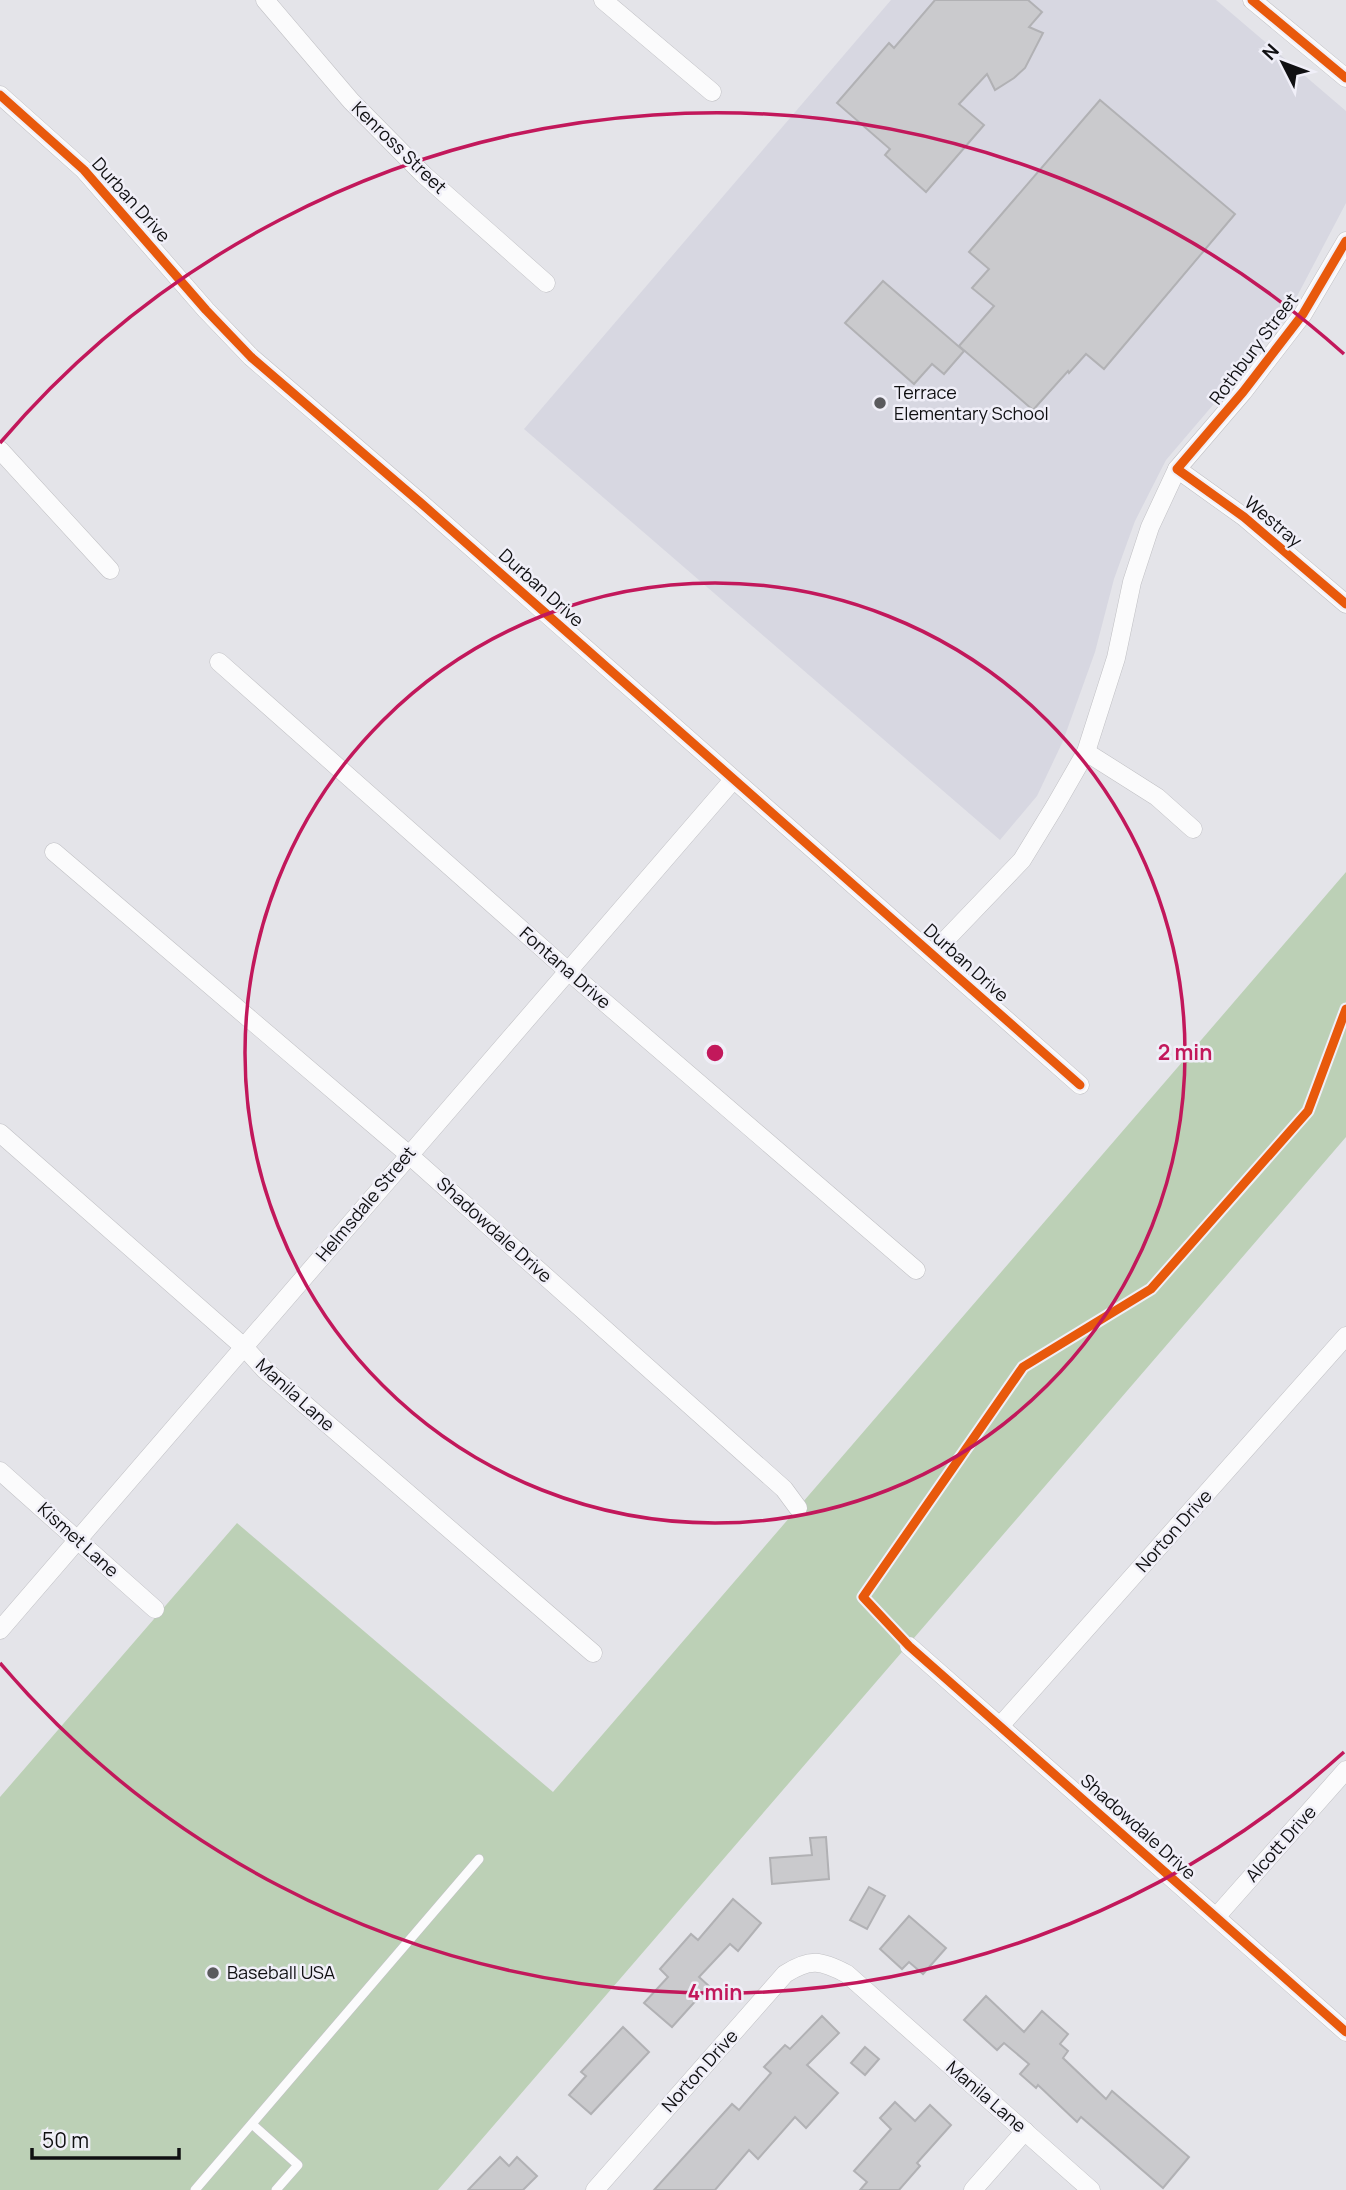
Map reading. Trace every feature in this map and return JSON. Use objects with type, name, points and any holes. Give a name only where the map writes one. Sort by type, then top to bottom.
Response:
[{"type":"street","name":"Kenross Street","points":[[265,0],[351,101],[424,175],[546,283]]},
{"type":"street","points":[[603,0],[712,92]]},
{"type":"street","points":[[1252,0],[1346,78]]},
{"type":"street","name":"Durban Drive","points":[[0,94],[84,170],[206,310],[251,357],[422,504],[1080,1085]]},
{"type":"street","name":"Rothbury Street","points":[[932,954],[1022,860],[1086,752],[1116,658],[1132,582],[1150,527],[1177,469],[1243,392],[1303,314],[1346,241]]},
{"type":"street","points":[[0,450],[110,570]]},
{"type":"street","name":"Westray","points":[[1177,469],[1244,517],[1346,604]]},
{"type":"street","name":"Fontana Drive","points":[[219,662],[566,970],[916,1270]]},
{"type":"street","points":[[1086,752],[1157,797],[1193,828]]},
{"type":"street","name":"Helmsdale Street","points":[[0,1630],[245,1348],[408,1153],[733,780]]},
{"type":"street","name":"Shadowdale Drive","points":[[54,852],[408,1153],[784,1489],[798,1508]]},
{"type":"street","name":"Manila Lane","points":[[0,1133],[245,1348],[265,1370],[593,1653]]},
{"type":"street","name":"Norton Drive","points":[[1000,1726],[1346,1336]]},
{"type":"street","name":"Kismet Lane","points":[[0,1471],[155,1609]]},
{"type":"street","name":"Shadowdale Drive","points":[[909,1646],[1346,2032]]},
{"type":"street","name":"Alcott Drive","points":[[1216,1917],[1346,1770]]},
{"type":"street","name":"Norton Drive","points":[[594,2190],[785,1975],[801,1964],[817,1962],[832,1966],[847,1974],[881,2004]]},
{"type":"street","name":"Manila Lane","points":[[881,2004],[1091,2190]]},
{"type":"street","points":[[973,2190],[1025,2131]]},
{"type":"lane","points":[[195,2190],[479,1859]]},
{"type":"lane","points":[[252,2124],[298,2165],[276,2190]]},
{"type":"shaded area","name":"Terrace Elementary School","points":[[891,0],[1216,0],[1346,111],[1346,203],[1294,302],[1236,378],[1166,460],[1135,521],[1114,579],[1095,652],[1063,741],[1037,796],[1000,840],[524,429]]},
{"type":"green space","points":[[1346,872],[1346,1137],[438,2190],[0,2190],[0,1797],[237,1523],[553,1792]]},
{"type":"building","points":[[935,0],[1028,0],[1042,12],[1029,27],[1043,33],[1025,68],[1014,78],[995,90],[987,74],[959,104],[984,125],[926,192],[885,155],[890,149],[837,103],[889,43],[894,48]]},
{"type":"building","points":[[1100,100],[1235,214],[1104,369],[1086,354],[1033,410],[959,346],[994,306],[972,288],[989,269],[969,252]]},
{"type":"building","points":[[883,281],[964,351],[944,374],[932,364],[914,384],[845,323]]},
{"type":"building","points":[[826,1837],[829,1879],[772,1884],[770,1858],[812,1855],[810,1838]]},
{"type":"building","points":[[869,1887],[885,1896],[867,1929],[850,1920]]},
{"type":"building","points":[[733,1899],[761,1923],[738,1951],[730,1944],[699,1977],[709,1986],[672,2027],[644,2003],[668,1977],[660,1969],[691,1934],[698,1940]]},
{"type":"building","points":[[909,1916],[946,1948],[923,1974],[909,1962],[902,1969],[880,1949]]},
{"type":"building","points":[[986,1996],[1024,2032],[1042,2011],[1068,2034],[1060,2044],[1068,2051],[1063,2058],[1106,2099],[1112,2091],[1189,2157],[1163,2188],[1081,2117],[1077,2122],[1038,2085],[1036,2088],[1020,2074],[1029,2064],[1004,2043],[997,2050],[964,2020]]},
{"type":"building","points":[[822,2016],[839,2033],[807,2065],[838,2093],[806,2128],[795,2117],[758,2159],[749,2150],[715,2190],[654,2190],[732,2104],[739,2110],[771,2073],[764,2067],[785,2045],[790,2049]]},
{"type":"building","points":[[623,2027],[649,2052],[591,2114],[569,2095],[586,2076],[581,2072]]},
{"type":"building","points":[[865,2047],[879,2059],[865,2075],[851,2063]]},
{"type":"building","points":[[895,2102],[915,2121],[930,2105],[951,2125],[917,2163],[920,2166],[899,2190],[860,2190],[867,2182],[854,2171],[891,2129],[880,2118]]},
{"type":"building","points":[[500,2157],[509,2166],[517,2157],[537,2176],[523,2190],[468,2190]]},
{"type":"cycle path","points":[[1252,0],[1346,78]]},
{"type":"cycle path","points":[[0,95],[84,170],[206,310],[251,357],[422,504],[1080,1085]]},
{"type":"cycle path","points":[[1346,241],[1303,314],[1243,392],[1177,469],[1244,517],[1346,604]]},
{"type":"cycle path","points":[[1346,1009],[1308,1111],[1151,1289],[1023,1367],[863,1597],[909,1646],[1346,2032]]},
{"type":"place","name":"Terrace Elementary School","points":[[880,403]]},
{"type":"place","name":"Baseball USA","points":[[213,1973]]}]
